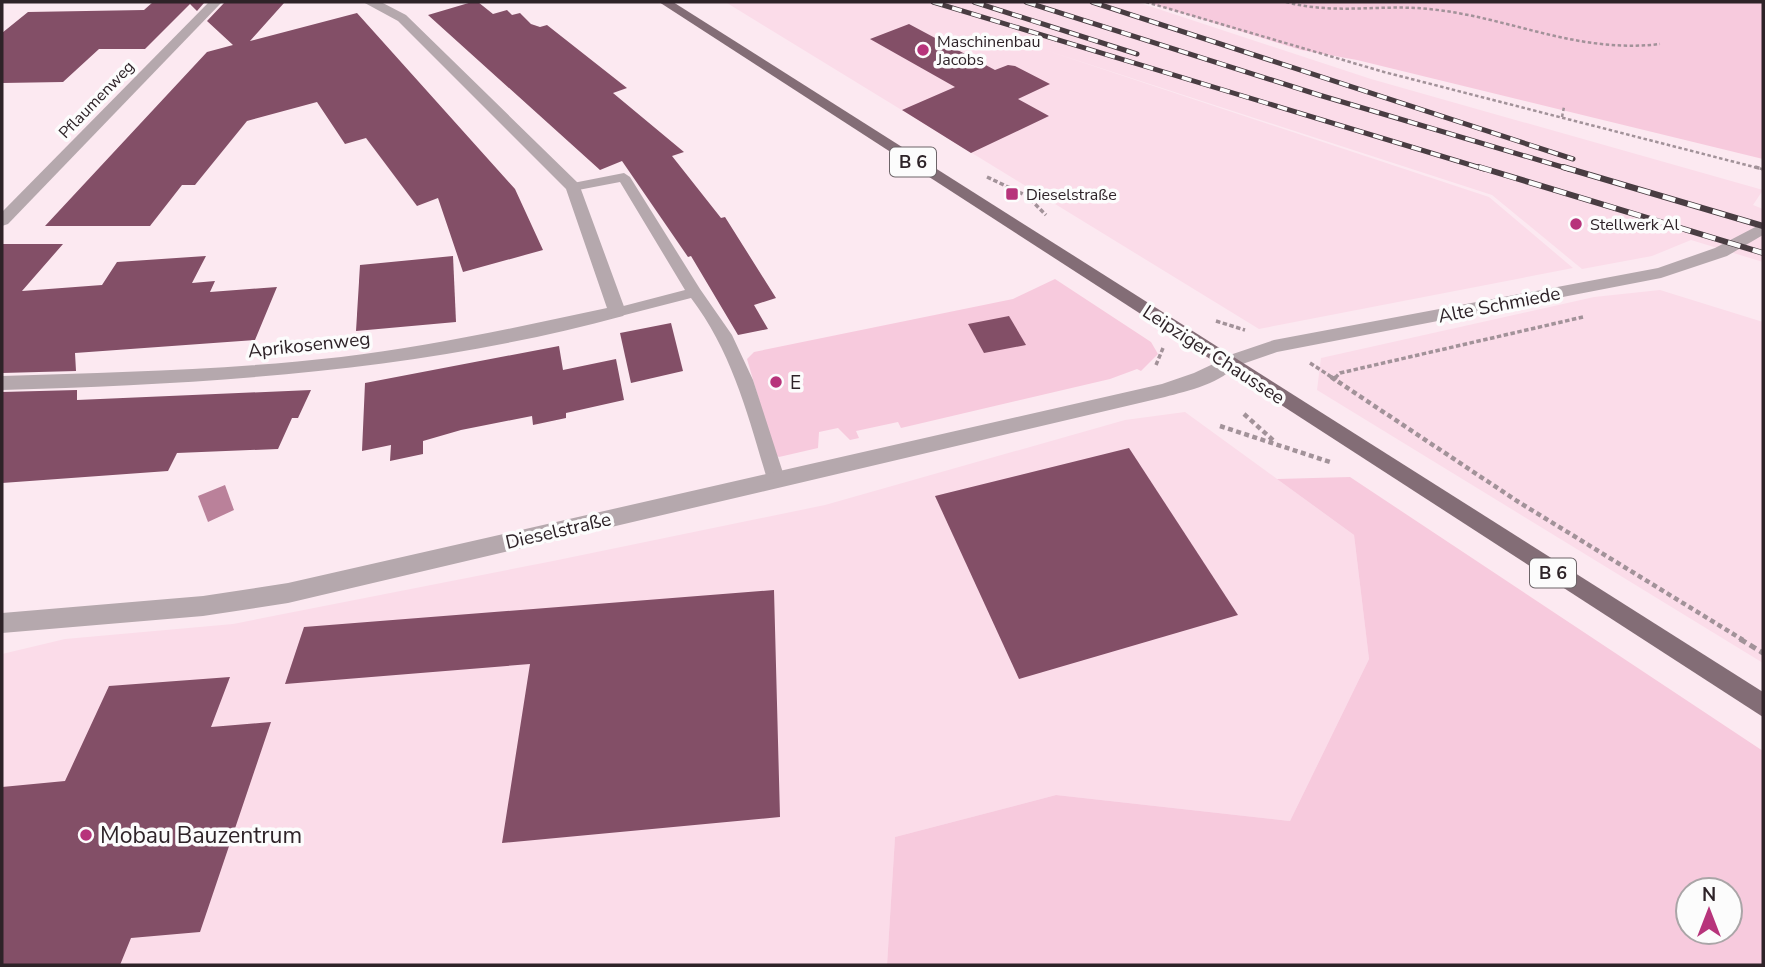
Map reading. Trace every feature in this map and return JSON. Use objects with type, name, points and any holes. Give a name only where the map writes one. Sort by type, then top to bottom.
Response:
[{"type":"main road","name":"Leipziger Chaussee","points":[[665,2],[1763,706]]},
{"type":"street","name":"Pflaumenweg","points":[[2,221],[216,2]]},
{"type":"street","points":[[369,2],[388,8],[402,18],[573,187],[617,312]]},
{"type":"street","name":"Alte Schmiede","points":[[1228,363],[1274,346],[1661,273],[1721,252],[1763,228]]},
{"type":"street","name":"Aprikosenweg","points":[[2,383],[257,371],[341,363],[415,352],[617,312]]},
{"type":"street","name":"Dieselstraße","points":[[2,623],[203,606],[288,593],[1165,390],[1201,378],[1228,363]]},
{"type":"lane","points":[[573,187],[624,177],[694,292],[710,311],[736,352],[776,479]]},
{"type":"lane","name":"Aprikosenweg","points":[[617,312],[694,292]]},
{"type":"path","points":[[1146,2],[1313,53],[1763,169]]},
{"type":"path","points":[[1286,2],[1337,12],[1432,10],[1596,45],[1642,48],[1660,44]]},
{"type":"path","points":[[1562,117],[1563,107]]},
{"type":"path","points":[[984,176],[1027,196],[1048,219]]},
{"type":"path","points":[[1333,380],[1340,373],[1583,317]]},
{"type":"path","points":[[1208,318],[1254,332]]},
{"type":"path","points":[[1149,371],[1163,352],[1159,343]]},
{"type":"path","points":[[1315,355],[1310,362],[1312,366],[1333,380],[1517,501],[1763,653]]},
{"type":"path","points":[[1244,414],[1276,443]]},
{"type":"path","points":[[1220,426],[1341,467]]},
{"type":"shaded area","points":[[719,2],[1137,2],[1371,79],[1763,190],[1753,205],[1763,209],[1763,262],[1691,240],[1652,256],[1582,269],[1492,195],[1045,50],[1489,197],[1573,268],[1259,329],[727,3]]},
{"type":"shaded area","points":[[1146,2],[1763,2],[1763,159],[1357,60],[1301,50]]},
{"type":"shaded area","points":[[1055,279],[1151,342],[1158,354],[1141,371],[1137,369],[1110,379],[901,428],[898,422],[856,431],[859,438],[850,440],[838,428],[819,432],[818,448],[779,457],[775,455],[747,359],[754,352],[1013,299]]},
{"type":"shaded area","points":[[1660,290],[1763,322],[1763,663],[1317,390],[1321,358],[1594,297]]},
{"type":"shaded area","points":[[1185,412],[1354,535],[1369,659],[1290,821],[1056,795],[895,837],[887,965],[2,965],[2,654],[65,639],[233,624],[553,561],[825,505],[1125,420]]},
{"type":"shaded area","points":[[1350,477],[1763,751],[1763,965],[887,965],[895,837],[1056,795],[1290,821],[1369,659],[1354,535],[1277,479]]},
{"type":"shaded area","points":[[225,485],[234,510],[208,522],[198,496]]},
{"type":"building","points":[[153,2],[204,3],[197,11],[190,4],[145,49],[99,49],[63,82],[2,83],[2,33],[28,12],[144,10]]},
{"type":"building","points":[[478,2],[493,14],[507,10],[512,15],[520,13],[531,24],[540,27],[547,25],[627,88],[613,93],[684,152],[672,156],[721,218],[725,217],[776,298],[754,305],[768,329],[738,335],[691,256],[688,257],[622,161],[600,170],[428,15]]},
{"type":"building","points":[[224,3],[284,3],[250,41],[357,13],[515,189],[543,250],[463,272],[438,198],[417,206],[366,138],[345,144],[317,102],[247,121],[195,185],[182,185],[150,226],[45,226],[207,52],[233,45],[207,21]]},
{"type":"building","points":[[909,24],[995,70],[1008,65],[1015,66],[1050,84],[1018,99],[1049,116],[971,153],[902,110],[955,87],[870,39]]},
{"type":"building","points":[[2,244],[63,244],[22,291],[102,285],[117,262],[206,256],[192,283],[215,281],[210,292],[277,287],[255,340],[75,353],[76,371],[2,373]]},
{"type":"building","points":[[453,256],[456,322],[356,331],[360,265]]},
{"type":"building","points":[[1009,316],[1026,345],[984,353],[968,324]]},
{"type":"building","points":[[671,323],[683,371],[631,383],[620,333]]},
{"type":"building","points":[[559,346],[563,370],[616,359],[624,400],[566,413],[566,418],[533,425],[532,416],[461,430],[423,441],[423,454],[390,461],[391,445],[362,451],[365,383]]},
{"type":"building","points":[[77,390],[77,400],[311,390],[298,418],[292,418],[278,449],[177,453],[168,471],[2,483],[2,392]]},
{"type":"building","points":[[1129,448],[1238,615],[1019,679],[935,496]]},
{"type":"building","points":[[774,590],[780,817],[502,843],[530,664],[285,684],[304,627]]},
{"type":"building","name":"Mobau Bauzentrum","points":[[230,677],[211,727],[271,722],[200,932],[131,938],[120,965],[2,965],[2,787],[65,781],[109,686]]},
{"type":"railway","points":[[933,2],[1484,169]]},
{"type":"railway","points":[[974,2],[1137,54]]},
{"type":"railway","points":[[1026,2],[1319,95],[1569,169]]},
{"type":"railway","points":[[1092,2],[1573,159]]},
{"type":"railway","points":[[1479,167],[1763,253]]},
{"type":"railway","points":[[1563,167],[1763,226]]},
{"type":"place","name":"Maschinenbau Jacobs","points":[[923,50]]},
{"type":"place","name":"Dieselstraße","points":[[1012,194]]},
{"type":"place","name":"Stellwerk Al","points":[[1576,224]]},
{"type":"place","name":"E","points":[[776,382]]},
{"type":"place","name":"Mobau Bauzentrum","points":[[86,835]]}]
